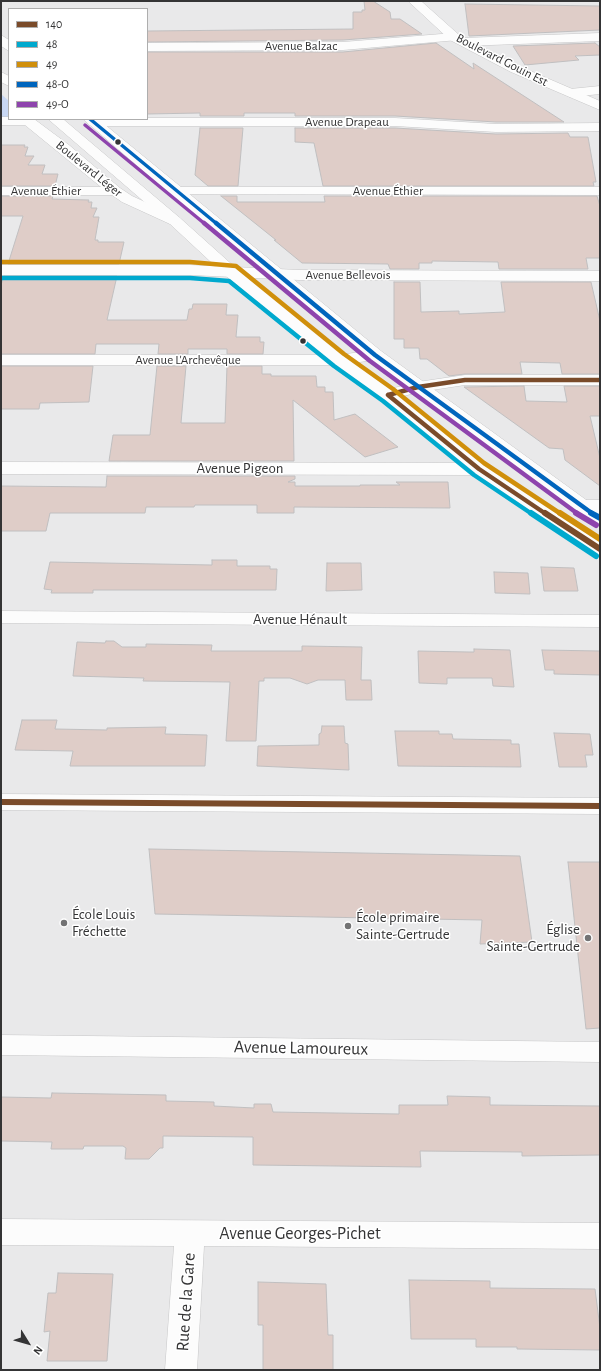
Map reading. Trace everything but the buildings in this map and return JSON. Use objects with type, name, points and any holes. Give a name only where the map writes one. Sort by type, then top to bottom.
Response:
[{"type":"street","name":"Boulevard Gouin Est","points":[[414,1],[459,40],[486,55],[600,106]]},
{"type":"street","name":"Avenue Balzac","points":[[148,47],[343,46],[459,40],[600,37]]},
{"type":"street","points":[[575,95],[600,90]]},
{"type":"street","points":[[575,95],[600,98]]},
{"type":"street","name":"Boulevard Léger","points":[[56,120],[175,221],[232,273],[339,360],[388,395],[479,469],[600,549]]},
{"type":"street","name":"Boulevard Léger","points":[[1,121],[28,121],[64,148],[115,191],[127,199],[175,221]]},
{"type":"street","points":[[92,121],[375,355],[580,506],[600,518]]},
{"type":"street","name":"Avenue Drapeau","points":[[92,121],[395,122],[496,128],[600,127]]},
{"type":"street","name":"Avenue Éthier","points":[[1,190],[115,191]]},
{"type":"street","name":"Avenue Éthier","points":[[175,191],[600,191]]},
{"type":"street","name":"Avenue Bellevois","points":[[1,270],[190,270],[278,274],[600,276]]},
{"type":"street","name":"Avenue L'Archevêque","points":[[1,360],[339,360],[375,355]]},
{"type":"street","points":[[388,395],[418,387],[465,380],[600,380]]},
{"type":"street","name":"Avenue Pigeon","points":[[1,468],[479,469]]},
{"type":"street","points":[[580,506],[600,506]]},
{"type":"street","name":"Avenue Hénault","points":[[1,617],[600,621]]},
{"type":"street","points":[[1,802],[600,806]]},
{"type":"street","name":"Avenue Lamoureux","points":[[1,1045],[600,1052]]},
{"type":"street","name":"Avenue Georges-Pichet","points":[[1,1232],[600,1236]]},
{"type":"street","name":"Rue de la Gare","points":[[181,1370],[190,1234]]},
{"type":"shaded area","points":[[1,94],[8,100],[8,118],[1,118]]},
{"type":"transit line","name":"48-O","points":[[91,120],[375,355],[580,506],[600,518]]},
{"type":"transit line","name":"49-O","points":[[85,125],[370,361],[575,512],[596,525]]},
{"type":"transit line","name":"49","points":[[1,262],[190,262],[236,266],[344,354],[393,389],[484,463],[600,539]]},
{"type":"transit line","name":"48","points":[[1,278],[190,278],[229,281],[334,366],[383,401],[474,475],[596,556]]},
{"type":"transit line","name":"140","points":[[388,395],[418,387],[465,380],[600,380]]},
{"type":"transit line","name":"140","points":[[388,395],[479,469],[600,549]]},
{"type":"transit line","name":"140","points":[[1,802],[600,806]]},
{"type":"place","name":"École Louis Fréchette","points":[[64,923]]},
{"type":"place","name":"École primaire Sainte-Gertrude","points":[[348,926]]},
{"type":"place","name":"Église Sainte-Gertrude","points":[[588,938]]}]
